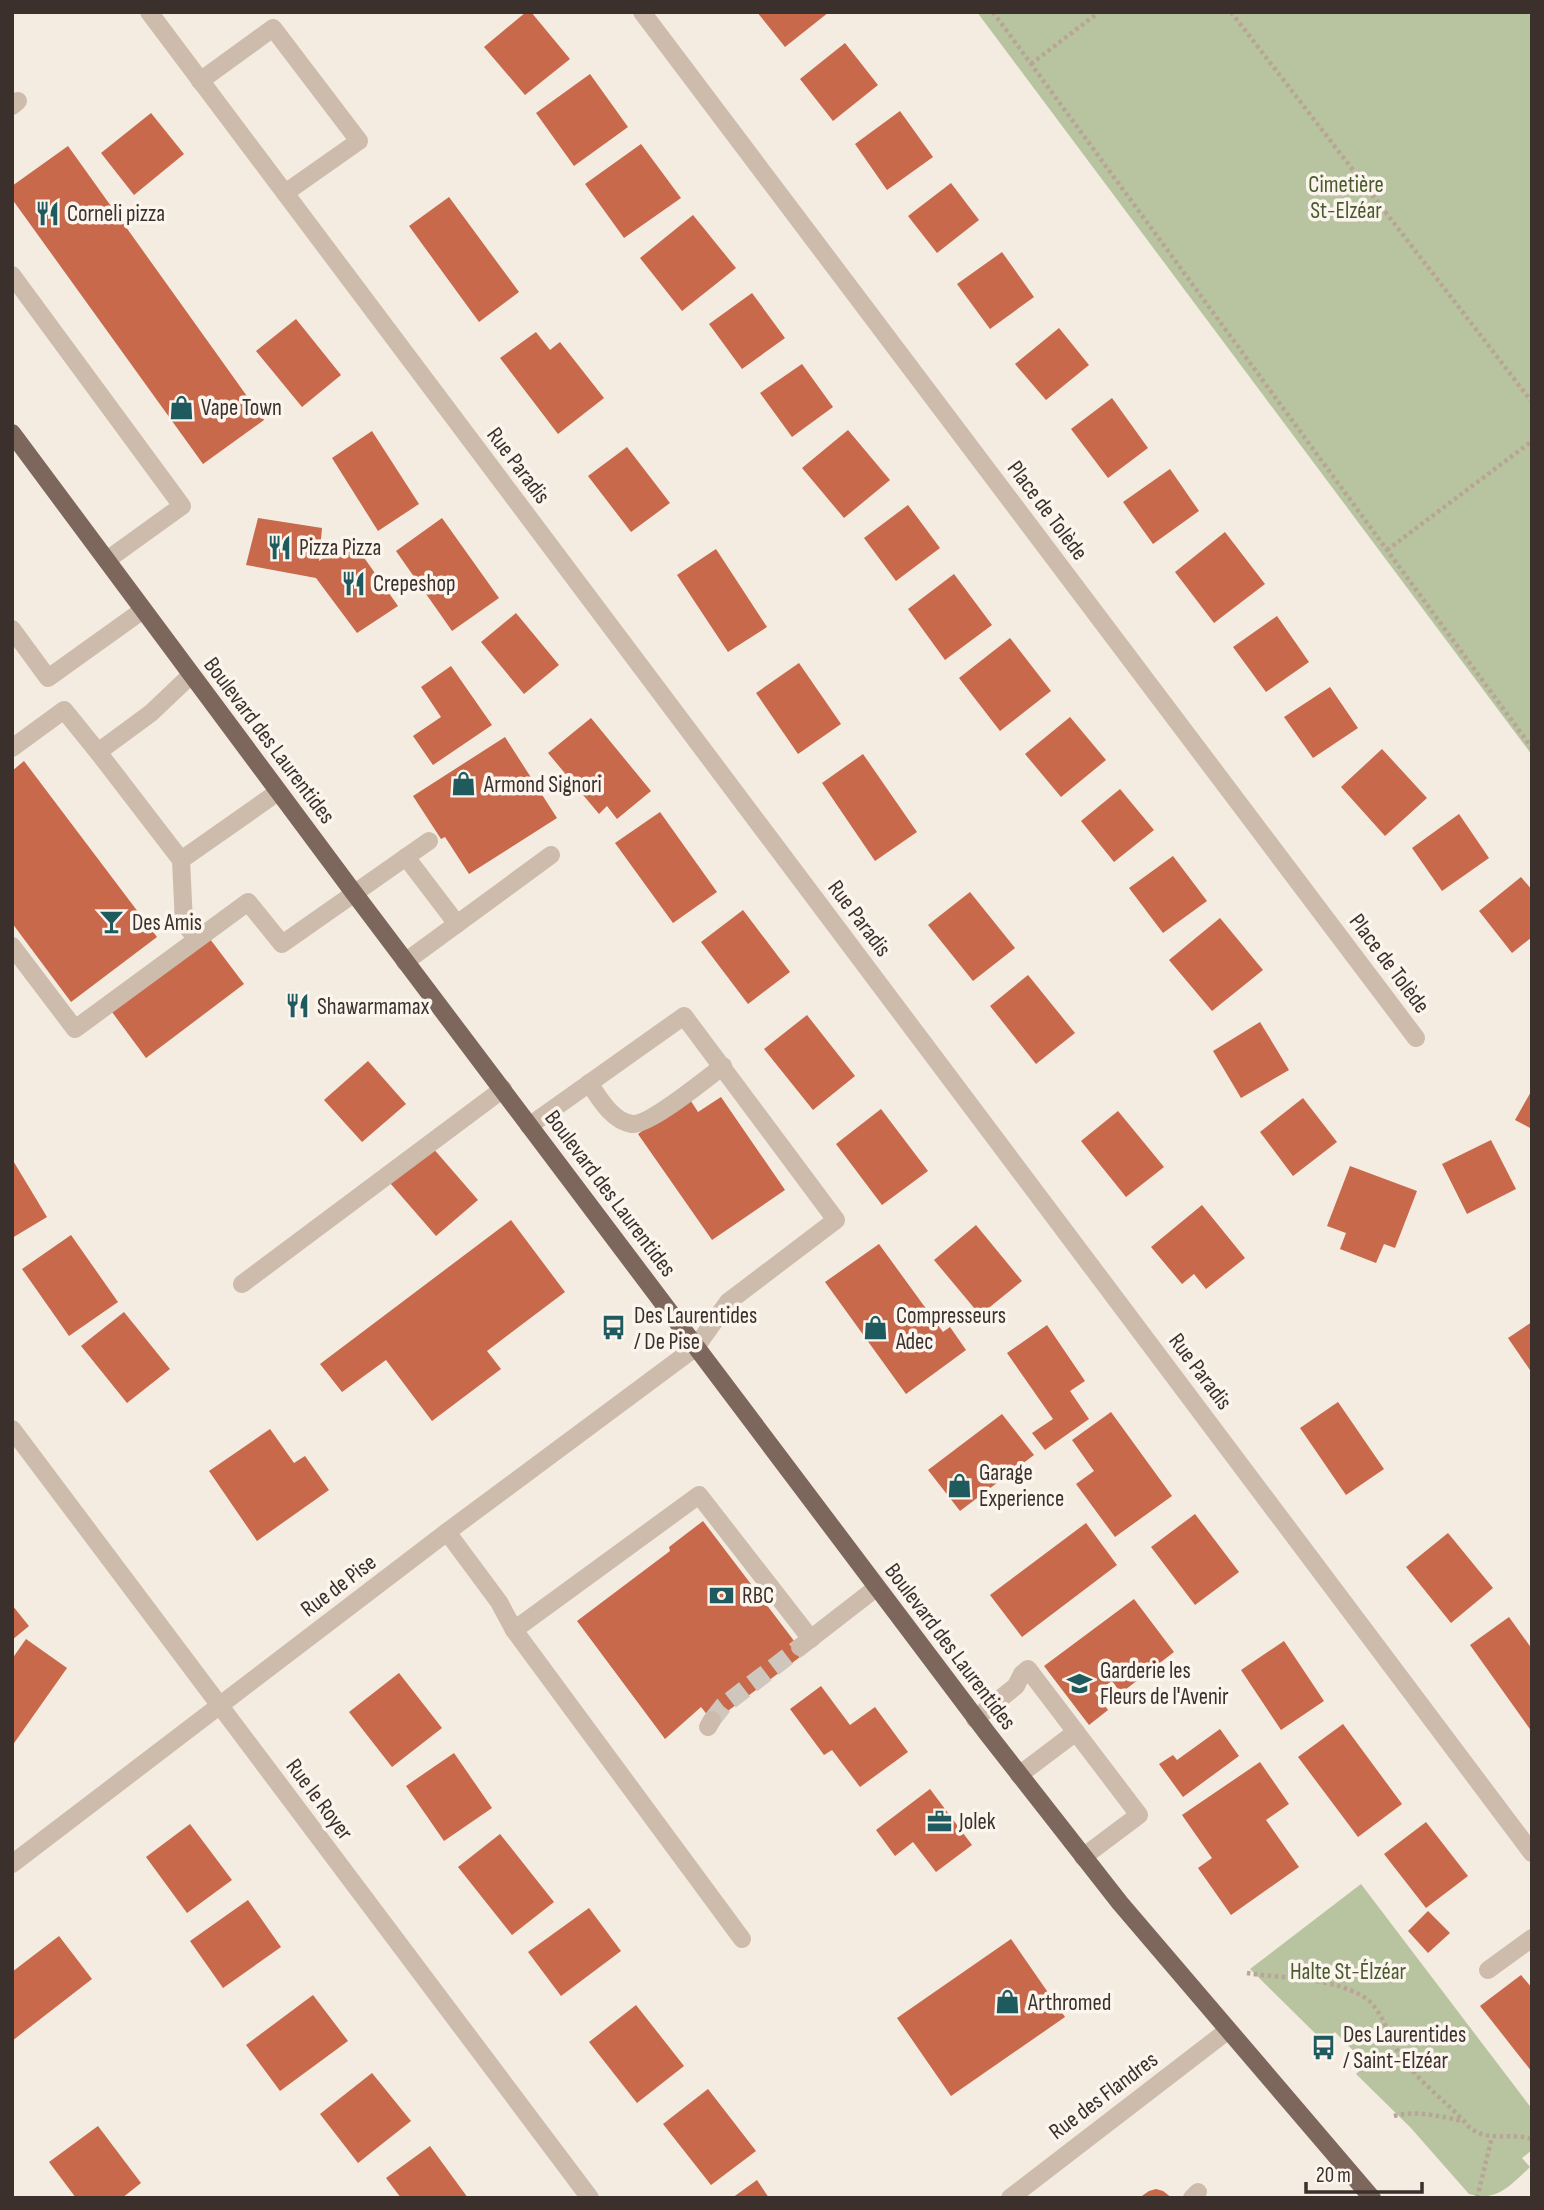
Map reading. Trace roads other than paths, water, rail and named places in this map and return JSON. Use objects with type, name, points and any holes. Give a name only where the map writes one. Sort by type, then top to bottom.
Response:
[{"type":"main road","name":"Boulevard des Laurentides","points":[[12,433],[354,894],[975,1719],[1083,1857],[1227,2031],[1372,2198]]},
{"type":"street","name":"Rue Paradis","points":[[149,12],[1532,1853]]},
{"type":"street","name":"Place de Tolède","points":[[642,12],[1416,1038]]},
{"type":"street","points":[[200,81],[273,28],[359,141],[285,193]]},
{"type":"street","points":[[12,275],[182,506],[107,560]]},
{"type":"street","points":[[12,629],[48,677],[143,610]]},
{"type":"street","points":[[98,752],[151,713],[191,675]]},
{"type":"street","points":[[12,748],[64,710],[181,860],[184,923],[197,939]]},
{"type":"street","points":[[181,860],[278,792]]},
{"type":"street","points":[[12,946],[75,1030],[248,902],[282,944],[429,841]]},
{"type":"street","points":[[405,962],[551,855]]},
{"type":"street","points":[[406,857],[457,924]]},
{"type":"street","points":[[529,1126],[589,1083],[684,1016],[723,1066],[656,1115],[639,1124],[616,1116],[589,1083]]},
{"type":"street","name":"Rue de Pise","points":[[12,1864],[447,1532],[696,1347],[728,1301],[836,1220],[723,1066]]},
{"type":"street","points":[[242,1284],[503,1089]]},
{"type":"street","name":"Rue le Royer","points":[[12,1429],[590,2198]]},
{"type":"street","points":[[514,1630],[699,1495],[805,1643],[876,1588]]},
{"type":"street","points":[[447,1532],[499,1602],[514,1630],[742,1939]]},
{"type":"street","points":[[975,1719],[1016,1686],[1028,1669],[1139,1815],[1083,1857]]},
{"type":"street","points":[[1019,1775],[1076,1732]]},
{"type":"street","points":[[1488,1970],[1532,1938]]},
{"type":"street","name":"Rue des Flandres","points":[[1010,2198],[1227,2031]]},
{"type":"tunnel","points":[[712,1720],[723,1706],[800,1647]]},
{"type":"place","name":"Corneli pizza","points":[[47,213]]},
{"type":"place","name":"Vape Town","points":[[181,407]]},
{"type":"place","name":"Pizza Pizza","points":[[279,547]]},
{"type":"place","name":"Crepeshop","points":[[353,583]]},
{"type":"place","name":"Armond Signori","points":[[464,784]]},
{"type":"place","name":"Des Amis","points":[[112,922]]},
{"type":"place","name":"Shawarmamax","points":[[297,1006]]},
{"type":"place","name":"Des Laurentides / De Pise","points":[[614,1328]]},
{"type":"place","name":"Compresseurs Adec","points":[[876,1328]]},
{"type":"place","name":"Garage Experience","points":[[959,1485]]},
{"type":"place","name":"RBC","points":[[722,1595]]},
{"type":"place","name":"Garderie les Fleurs de l'Avenir","points":[[1080,1683]]},
{"type":"place","name":"Jolek","points":[[939,1821]]},
{"type":"place","name":"Arthromed","points":[[1008,2002]]},
{"type":"place","name":"Des Laurentides / Saint-Elzéar","points":[[1323,2047]]},
{"type":"park label","name":"Cimetière St-Elzéar","points":[[1346,197]]},
{"type":"park label","name":"Halte St-Élzéar","points":[[1348,1971]]}]
